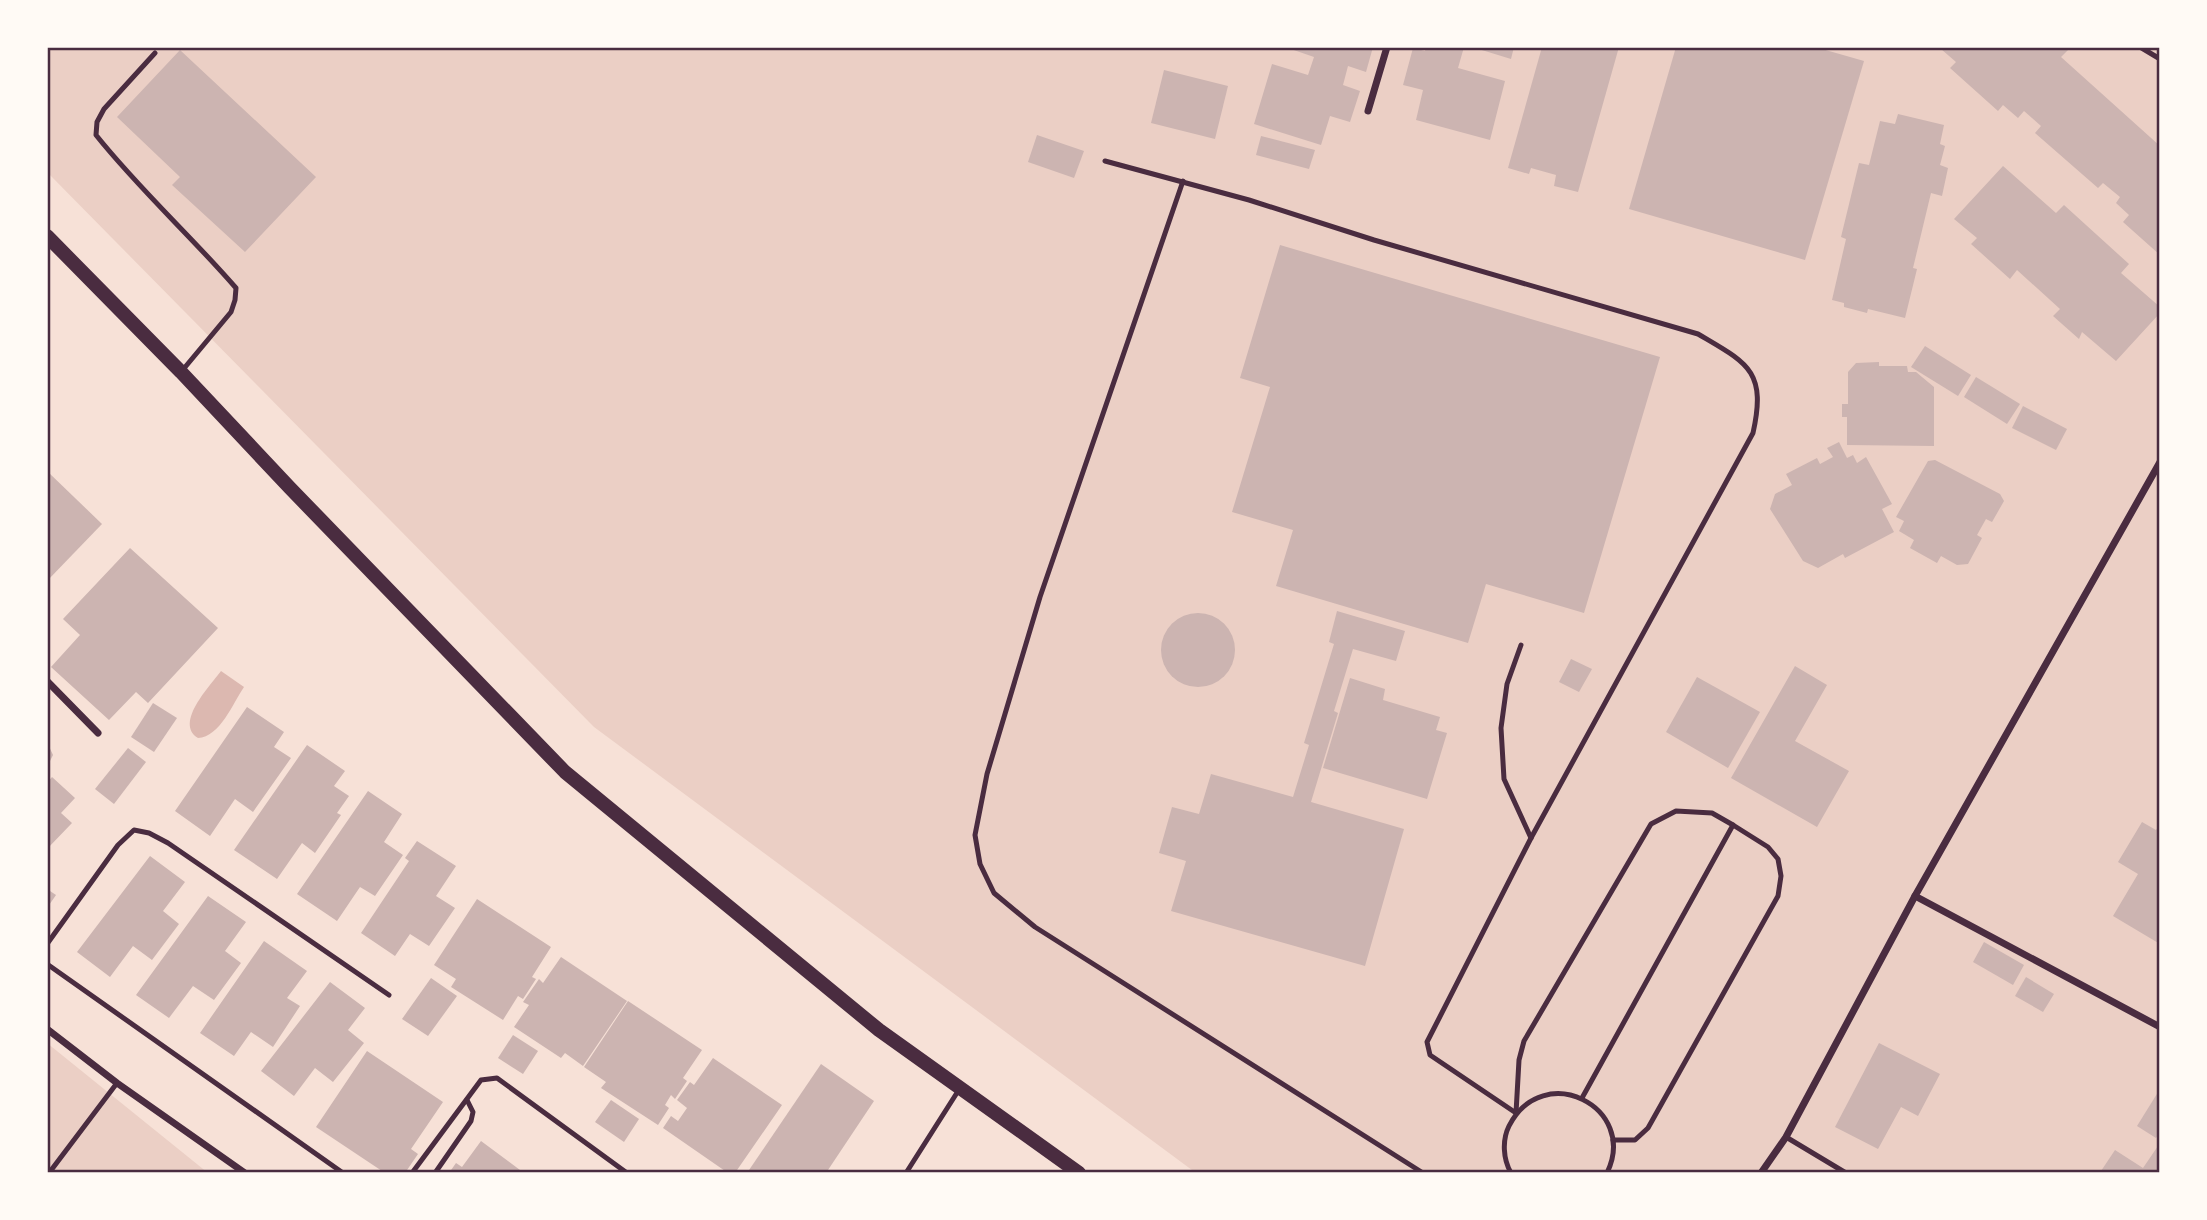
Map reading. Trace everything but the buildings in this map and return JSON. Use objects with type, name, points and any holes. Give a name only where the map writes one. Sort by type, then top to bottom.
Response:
[{"type":"main road","points":[[47,236],[565,772],[879,1030],[1079,1173]]},
{"type":"street","points":[[1368,111],[1387,47]]},
{"type":"street","points":[[1761,1173],[1786,1137],[1915,896],[2160,462]]},
{"type":"street","points":[[47,681],[98,733]]},
{"type":"street","points":[[1915,896],[2160,1027]]},
{"type":"street","points":[[47,1029],[117,1083],[245,1173]]},
{"type":"lane","points":[[2140,47],[2160,59]]},
{"type":"lane","points":[[155,53],[104,109],[97,122],[96,135],[236,288],[231,312],[181,372]]},
{"type":"lane","points":[[1105,161],[1183,181],[1374,240],[1698,334],[1736,356],[1755,376],[1759,408],[1753,433],[1531,838],[1427,1042],[1430,1055],[1516,1114]]},
{"type":"lane","points":[[1183,181],[1040,597],[987,774],[975,835],[980,864],[994,893],[1035,927],[1423,1173]]},
{"type":"lane","points":[[1521,645],[1507,684],[1501,728],[1504,779],[1531,838]]},
{"type":"lane","points":[[1516,1114],[1519,1060],[1524,1041],[1651,824],[1676,811],[1712,813],[1768,847],[1778,859],[1781,876],[1778,896],[1648,1128],[1635,1140],[1614,1140]]},
{"type":"lane","points":[[1582,1098],[1733,825]]},
{"type":"lane","points":[[47,944],[118,845],[134,830],[149,832],[389,995]]},
{"type":"lane","points":[[47,964],[343,1173]]},
{"type":"lane","points":[[412,1173],[481,1080],[488,1078],[498,1078],[627,1173]]},
{"type":"lane","points":[[49,1173],[117,1083]]},
{"type":"lane","points":[[906,1173],[960,1088]]},
{"type":"lane","points":[[1511,1173],[1504,1147],[1507,1129],[1516,1114],[1530,1101],[1546,1094],[1564,1093],[1582,1098],[1597,1108],[1608,1123],[1614,1140],[1613,1156],[1607,1173]]},
{"type":"lane","points":[[435,1173],[471,1121],[473,1112],[467,1100]]},
{"type":"lane","points":[[1786,1137],[1846,1173]]},
{"type":"shaded area","points":[[47,47],[2160,47],[2160,1173],[1196,1173],[594,727],[47,172]]},
{"type":"shaded area","points":[[221,671],[244,687],[219,726],[206,736],[198,738],[190,723],[192,714]]},
{"type":"shaded area","points":[[47,1043],[208,1173],[47,1173]]}]
